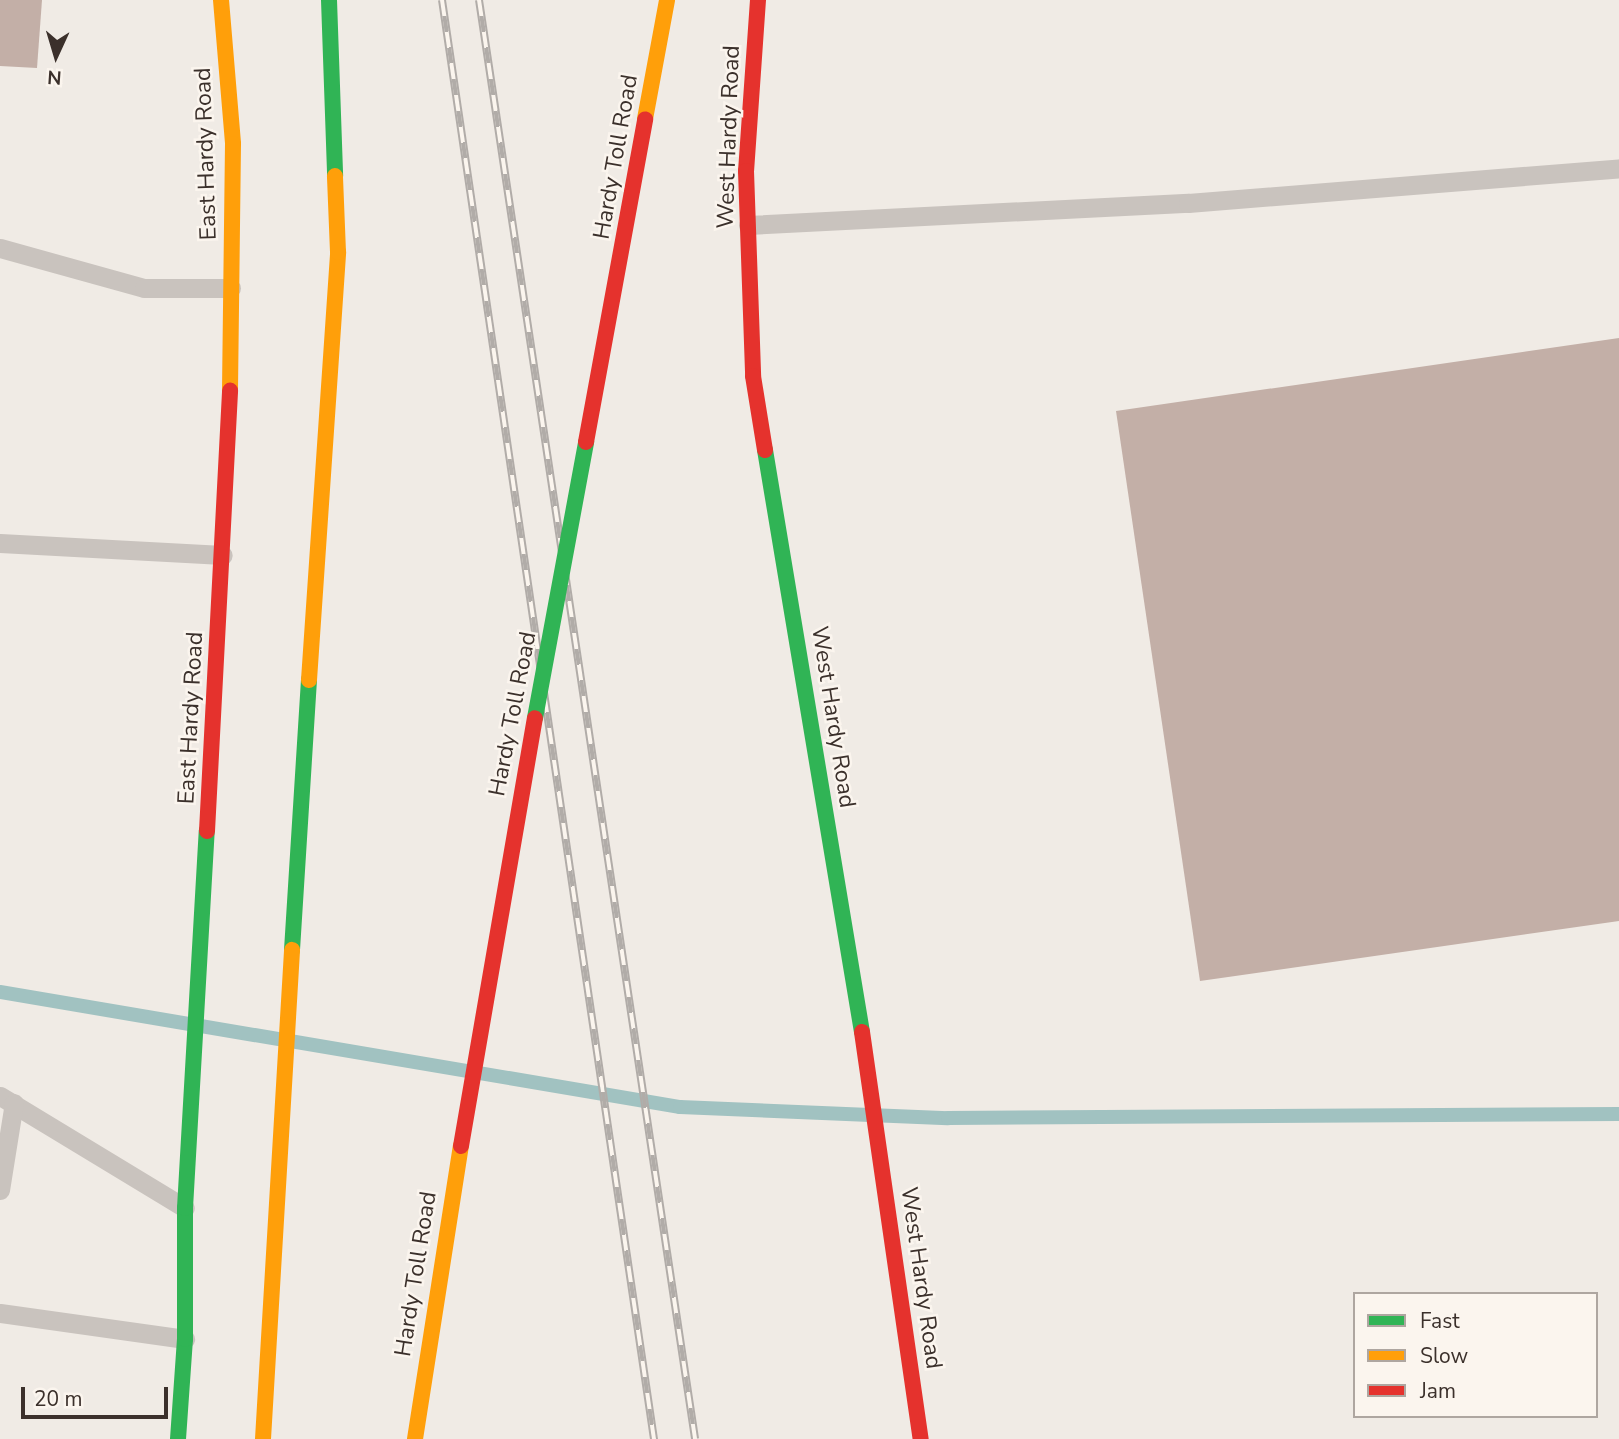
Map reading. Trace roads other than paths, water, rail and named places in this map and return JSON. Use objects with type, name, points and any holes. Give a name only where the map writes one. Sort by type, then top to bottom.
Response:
[{"type":"main road","name":"East Hardy Road","points":[[178,1439],[185,1339],[185,1208],[194,1098],[223,555],[231,288],[233,144],[221,0]]},
{"type":"main road","points":[[263,1439],[300,804],[338,252],[329,0]]},
{"type":"main road","name":"Hardy Toll Road","points":[[415,1439],[485,989],[667,0]]},
{"type":"main road","name":"West Hardy Road","points":[[758,0],[746,171],[753,376],[866,1058],[921,1439]]},
{"type":"lane","points":[[747,225],[1188,203],[1619,168]]},
{"type":"lane","points":[[0,248],[144,288],[231,288]]},
{"type":"lane","points":[[0,543],[223,555]]},
{"type":"lane","points":[[0,1190],[7,1100],[185,1208]]},
{"type":"lane","points":[[0,1313],[185,1339]]},
{"type":"waterway","points":[[0,992],[680,1107],[948,1118],[1619,1114]]},
{"type":"railway","points":[[442,0],[654,1439]]},
{"type":"railway","points":[[479,0],[695,1439]]}]
